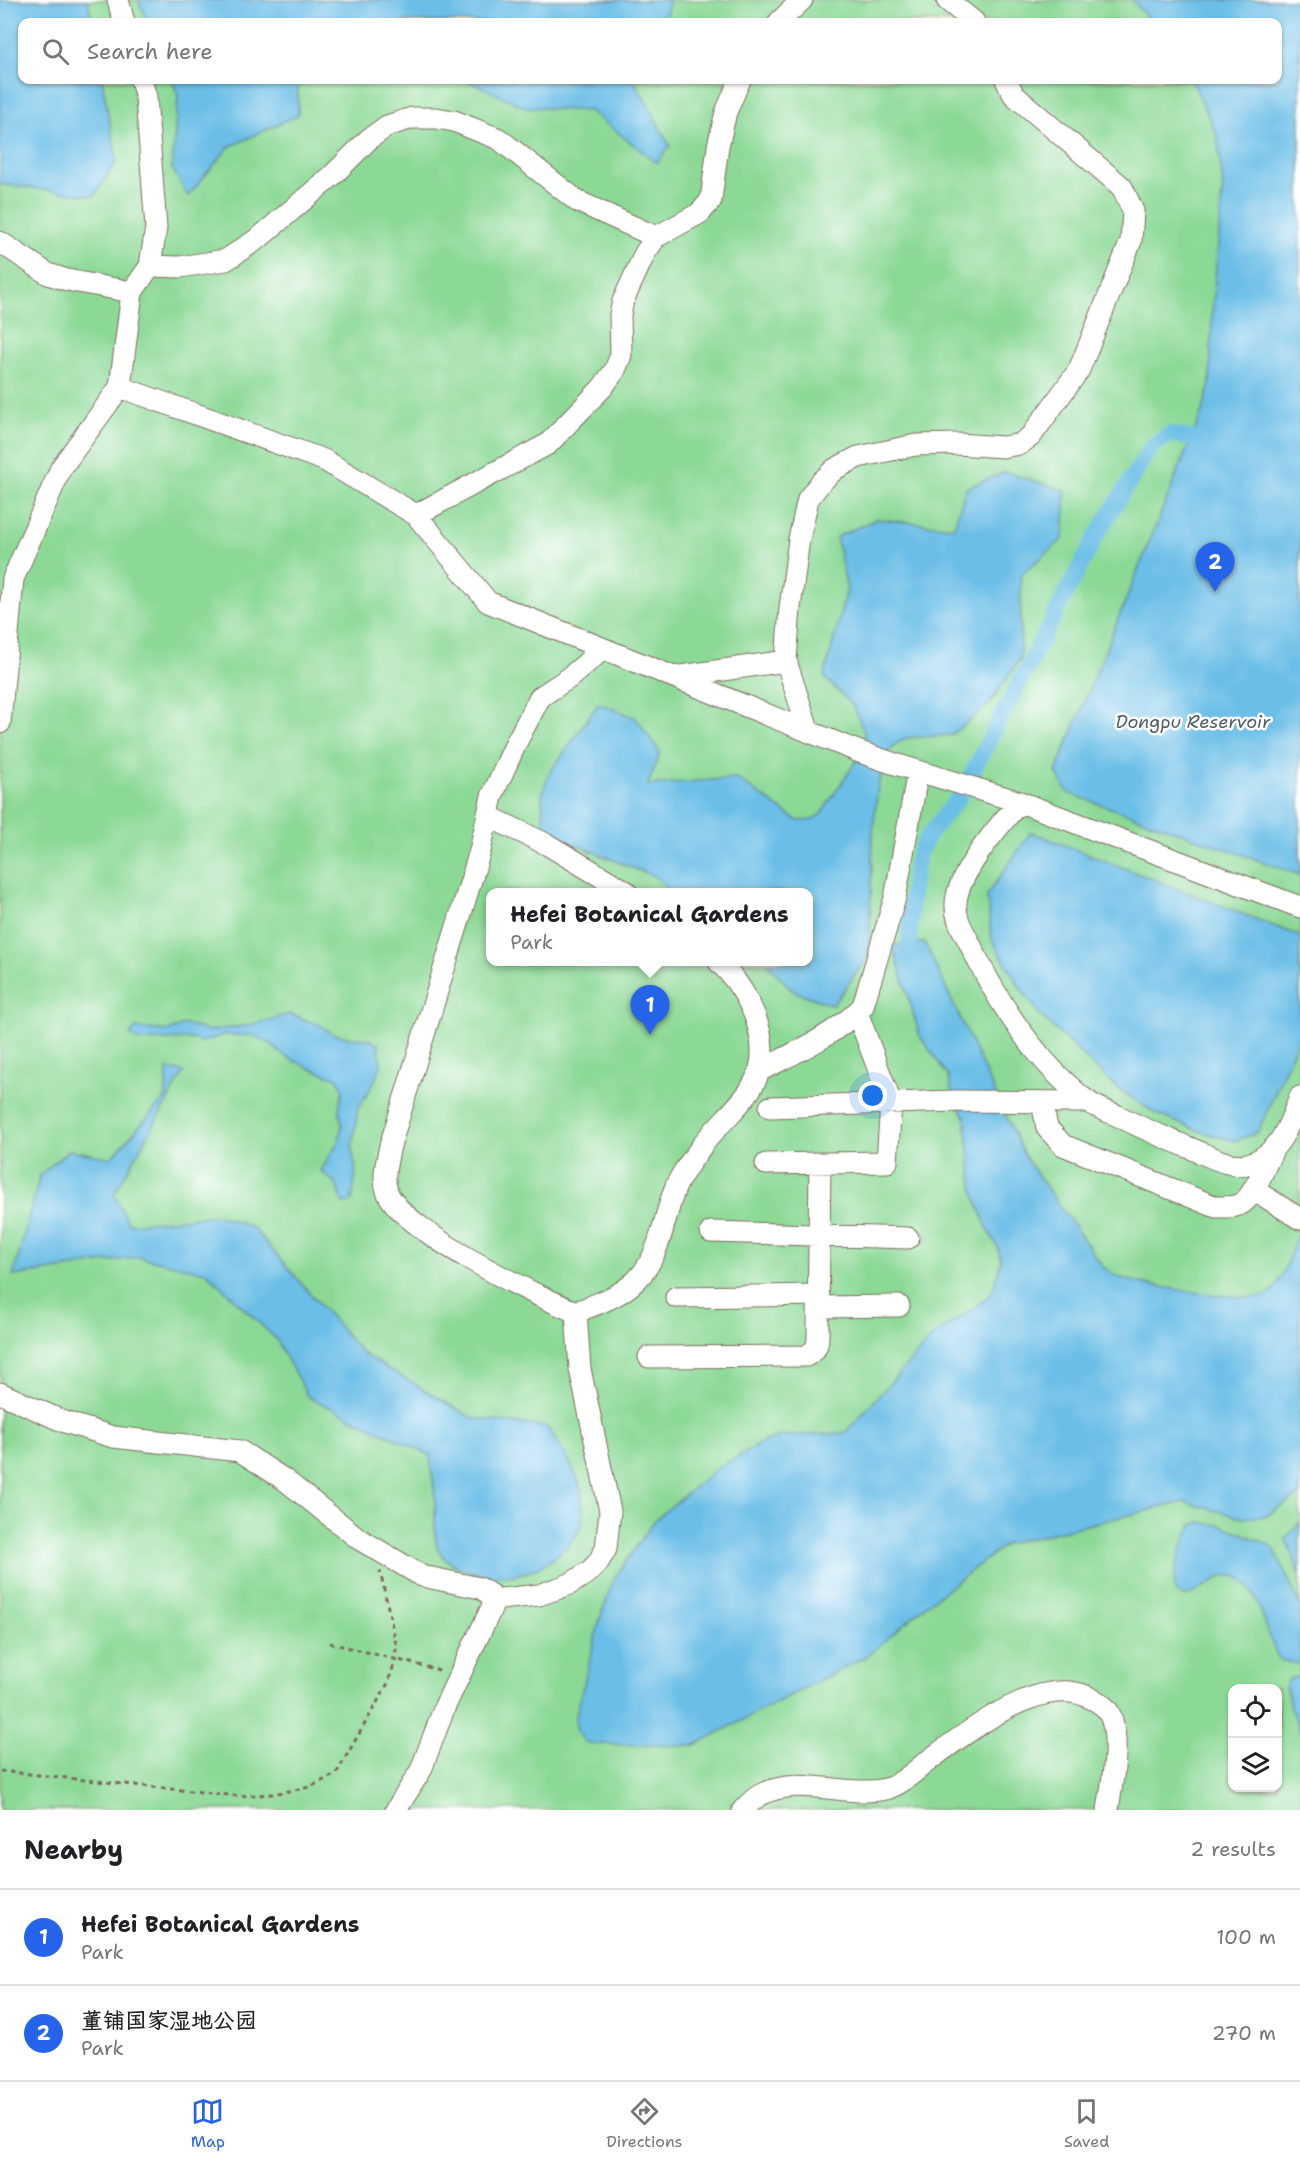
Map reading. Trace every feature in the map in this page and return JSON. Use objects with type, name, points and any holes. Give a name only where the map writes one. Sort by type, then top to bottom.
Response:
[{"type":"street","points":[[118,0],[123,18]]},
{"type":"street","points":[[783,18],[802,0]]},
{"type":"street","points":[[947,0],[969,18]]},
{"type":"street","points":[[0,723],[14,579],[61,468],[120,387],[132,292],[150,266],[156,228],[146,97],[142,84]]},
{"type":"street","points":[[416,515],[548,444],[602,388],[615,370],[621,355],[620,315],[623,301],[645,253],[656,237],[700,213],[711,200],[720,135],[726,112],[738,84]]},
{"type":"street","points":[[809,732],[786,661],[799,539],[808,499],[820,482],[840,466],[858,457],[916,445],[957,444],[1003,447],[1020,444],[1031,436],[1079,370],[1131,241],[1133,211],[1122,187],[1014,95],[1008,84]]},
{"type":"street","points":[[150,266],[180,267],[226,260],[259,238],[387,126],[412,118],[454,121],[499,140],[577,201],[656,237]]},
{"type":"street","points":[[0,242],[48,274],[67,280],[132,292]]},
{"type":"street","points":[[120,387],[307,452],[324,460],[416,515],[488,602],[857,751],[999,794],[1300,907]]},
{"type":"street","points":[[603,649],[569,678],[540,697],[516,741],[492,796],[477,862],[390,1146],[386,1166],[386,1183],[394,1205],[424,1231],[503,1278],[576,1312],[613,1299],[640,1277],[656,1250],[677,1184],[702,1145],[753,1086],[759,1071],[762,1055],[759,1027],[745,995],[723,966]]},
{"type":"street","points":[[673,677],[786,661]]},
{"type":"street","points":[[759,1071],[825,1038],[863,1006],[895,898],[918,771]]},
{"type":"street","points":[[1020,802],[991,836],[956,898],[956,911],[982,970],[998,997],[1049,1065],[1089,1102],[1152,1132],[1228,1163],[1250,1163],[1272,1152]]},
{"type":"street","points":[[488,816],[548,845],[620,888]]},
{"type":"street","points":[[766,1164],[887,1162],[891,1103],[857,1012]]},
{"type":"street","points":[[1031,1102],[1045,1083],[1049,1065]]},
{"type":"street","points":[[1031,1102],[1047,1128],[1063,1145],[1216,1207],[1232,1207],[1243,1203],[1253,1190],[1272,1152],[1285,1136],[1300,1097]]},
{"type":"street","points":[[770,1107],[954,1101],[1089,1102]]},
{"type":"street","points":[[650,1357],[806,1356],[815,1351],[818,1345],[820,1163]]},
{"type":"street","points":[[1253,1190],[1300,1219]]},
{"type":"street","points":[[711,1232],[908,1238]]},
{"type":"street","points":[[676,1297],[899,1306]]},
{"type":"street","points":[[492,1600],[539,1595],[570,1584],[589,1572],[606,1549],[610,1511],[580,1370],[576,1312]]},
{"type":"street","points":[[0,1393],[62,1421],[113,1437],[240,1451],[285,1480],[359,1539],[422,1576],[480,1588],[491,1595],[493,1605],[445,1706],[421,1770],[396,1810]]},
{"type":"street","points":[[743,1810],[759,1795],[788,1785],[857,1790],[887,1789],[997,1715],[1029,1698],[1060,1691],[1089,1697],[1107,1709],[1114,1726],[1113,1780],[1108,1810]]},
{"type":"path","points":[[0,1771],[238,1796],[273,1794],[310,1787],[336,1774],[387,1685],[396,1659],[396,1644],[375,1548]]},
{"type":"path","points":[[330,1643],[459,1675]]},
{"type":"green space","points":[[0,0],[1300,0],[1300,1195],[1292,1220],[1300,1226],[1300,1810],[0,1810]]},
{"type":"water","points":[[0,0],[88,0],[91,18],[18,18],[18,84],[103,84],[117,161],[94,196],[0,184]]},
{"type":"water","points":[[138,0],[670,0],[665,18],[146,18]]},
{"type":"water","name":"Dongpu Reservoir","points":[[1132,0],[1300,0],[1300,875],[1068,793],[1056,772],[1202,412],[1210,385],[1212,315],[1223,184],[1217,135],[1194,84],[1282,84],[1282,18],[1148,18]]},
{"type":"water","points":[[174,84],[298,84],[298,115],[229,147],[188,196],[172,168],[178,95]]},
{"type":"water","points":[[475,84],[636,84],[670,146],[657,163],[590,111],[525,107]]},
{"type":"water","points":[[1005,472],[1066,491],[1063,539],[1021,575],[1020,659],[988,706],[951,735],[907,738],[895,744],[889,751],[878,786],[873,831],[869,955],[833,1005],[793,991],[770,966],[813,966],[813,888],[666,888],[656,877],[544,832],[542,795],[548,775],[599,703],[636,718],[660,752],[648,785],[736,778],[798,821],[812,820],[821,814],[857,760],[865,734],[853,706],[824,677],[847,589],[836,537],[877,519],[954,527],[966,488]]},
{"type":"water","points":[[1031,832],[1300,936],[1300,1035],[1258,1132],[1235,1141],[1198,1131],[1155,1113],[1117,1088],[1041,1016],[1020,987],[993,942],[987,895]]},
{"type":"water","points":[[925,943],[1025,1157],[1103,1267],[1118,1277],[1148,1284],[1220,1295],[1259,1296],[1269,1294],[1278,1284],[1297,1236],[1300,1238],[1300,1495],[1265,1516],[1243,1518],[1184,1502],[1006,1544],[925,1606],[868,1655],[693,1746],[585,1742],[577,1731],[575,1720],[599,1622],[613,1580],[655,1520],[716,1469],[765,1441],[781,1436],[845,1433],[932,1337],[986,1299],[993,1290],[1001,1261],[998,1248],[974,1193],[965,1116],[954,1101],[948,1076],[920,1036],[893,946]]},
{"type":"water","points":[[290,1014],[320,1025],[333,1034],[369,1039],[379,1045],[381,1066],[370,1090],[358,1108],[352,1148],[356,1172],[352,1201],[343,1203],[336,1184],[321,1171],[338,1142],[342,1125],[339,1108],[343,1088],[337,1078],[311,1069],[283,1055],[268,1042],[251,1035],[223,1035],[202,1042],[192,1039],[139,1041],[130,1035],[135,1028],[169,1031],[185,1024],[208,1031],[250,1025]]},
{"type":"water","points":[[167,1069],[184,1072],[114,1194],[129,1224],[219,1215],[253,1228],[363,1354],[472,1418],[547,1427],[576,1474],[583,1505],[582,1520],[576,1536],[556,1556],[524,1573],[502,1576],[466,1570],[446,1559],[439,1551],[436,1542],[435,1501],[430,1455],[308,1397],[276,1339],[206,1272],[139,1257],[13,1276],[40,1175],[69,1150],[111,1158],[166,1097]]},
{"type":"water","points":[[1200,1522],[1228,1528],[1273,1547],[1300,1605],[1300,1663],[1283,1661],[1278,1657],[1253,1593],[1236,1577],[1225,1576],[1187,1596],[1182,1596],[1175,1591],[1176,1565],[1181,1549],[1192,1525]]},
{"type":"water","points":[[1300,1522],[1300,1575],[1286,1539]]},
{"type":"water","points":[[1300,1677],[1300,1733],[1286,1685],[1289,1679]]},
{"type":"waterway","points":[[970,777],[1095,538],[1151,447],[1171,434],[1194,439]]},
{"type":"waterway","points":[[909,943],[912,890],[920,851],[933,829],[960,796]]},
{"type":"place","name":"董铺国家湿地公园","points":[[1215,592]]},
{"type":"place","name":"Hefei Botanical Gardens","points":[[650,1035]]}]
